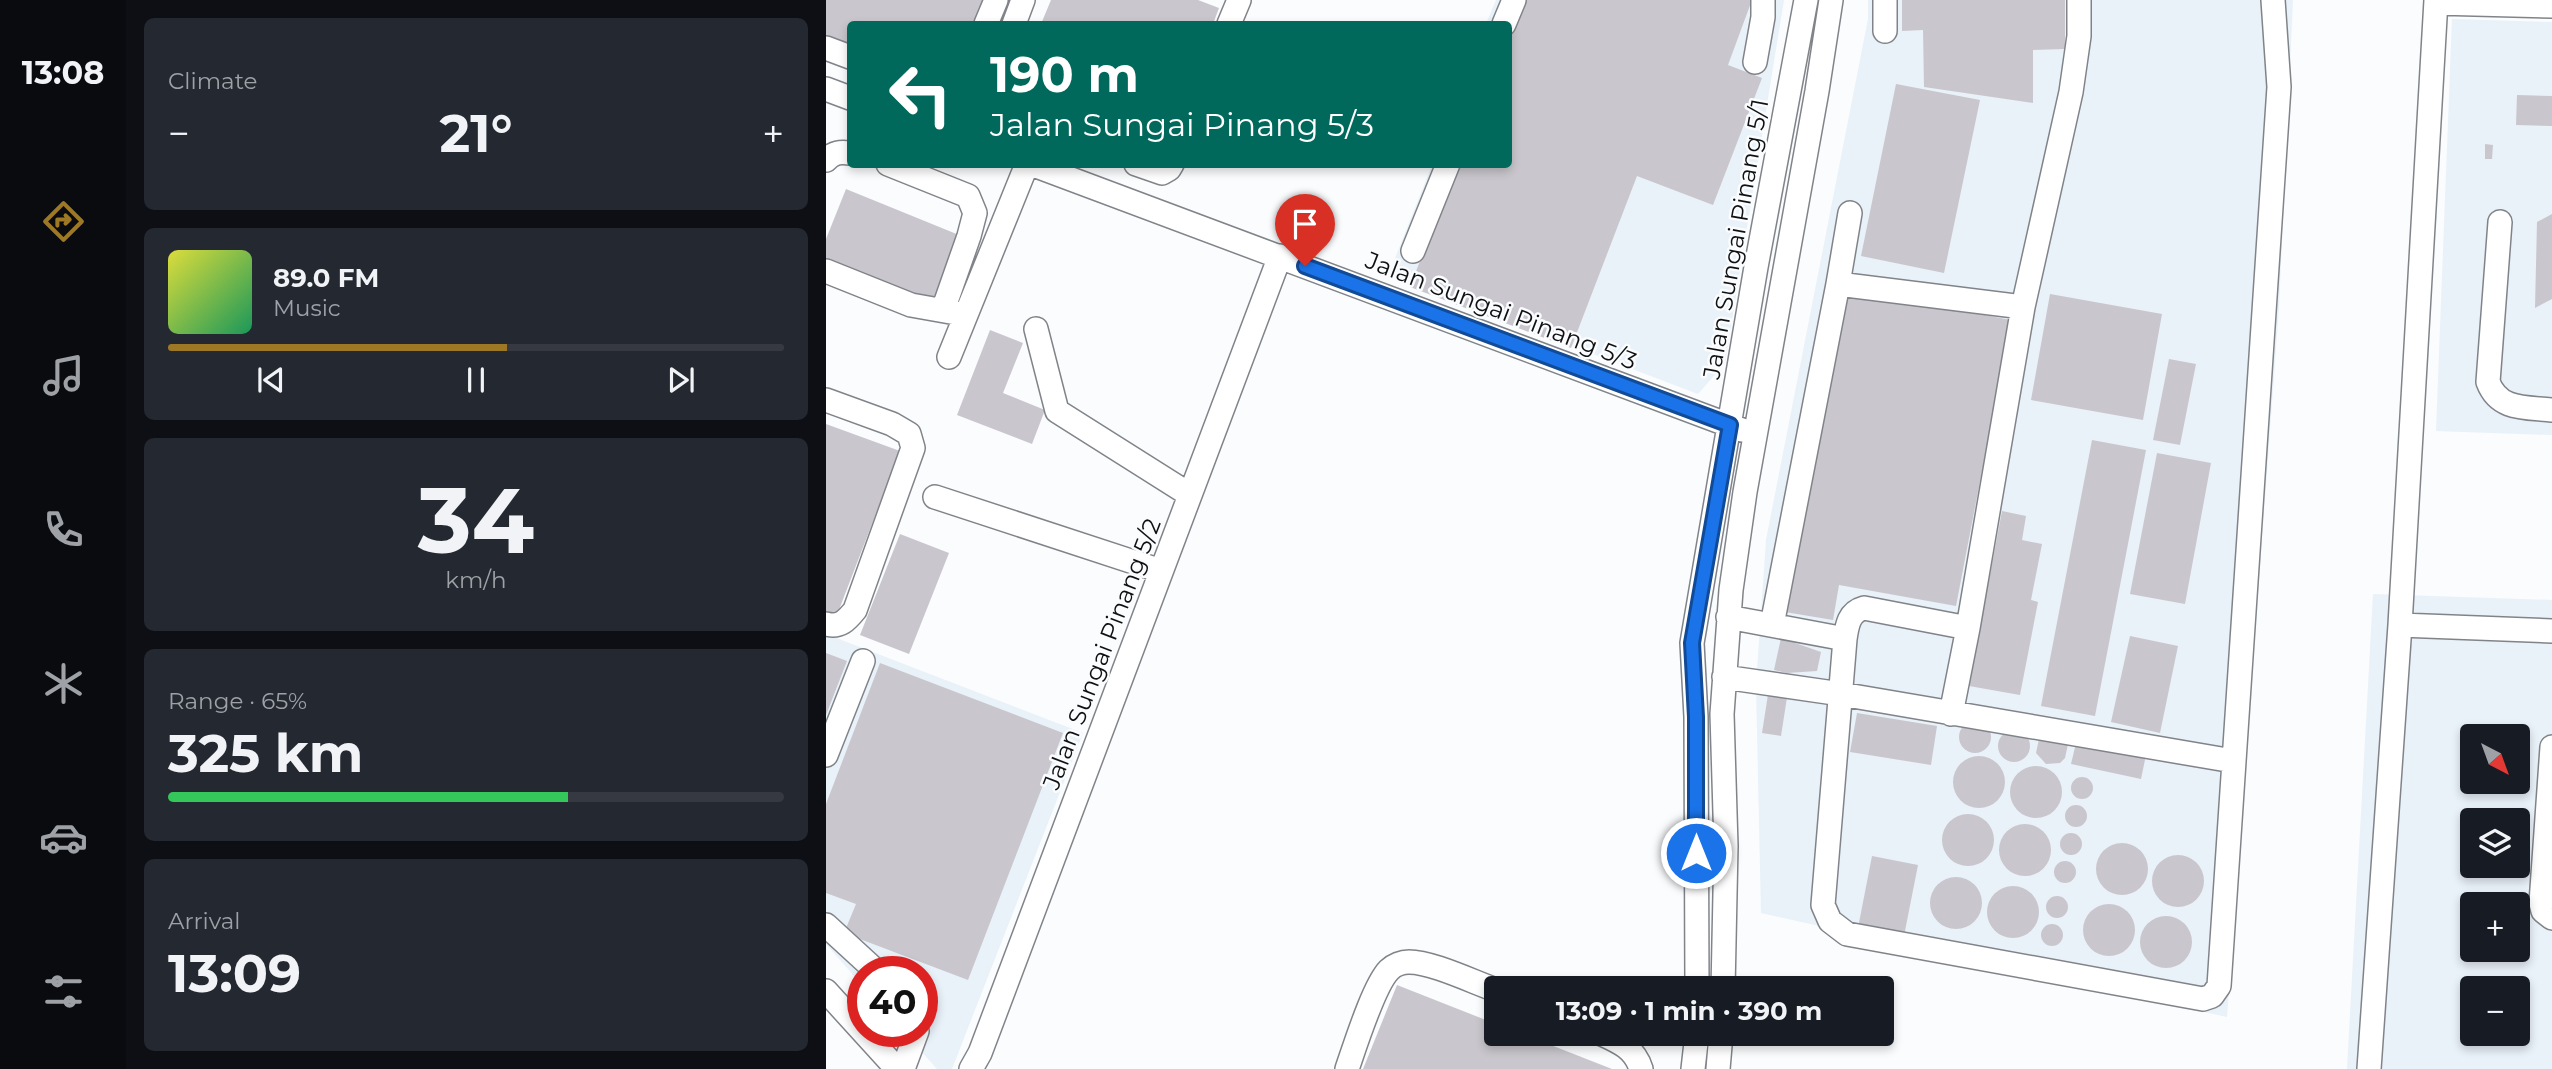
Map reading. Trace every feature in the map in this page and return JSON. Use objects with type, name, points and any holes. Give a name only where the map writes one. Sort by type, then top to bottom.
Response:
[{"type":"street","points":[[987,21],[996,0]]},
{"type":"street","points":[[1015,21],[1023,0]]},
{"type":"street","points":[[1230,21],[1239,0]]},
{"type":"street","points":[[1505,21],[1514,0]]},
{"type":"street","points":[[1755,62],[1763,17],[1763,0]]},
{"type":"street","name":"Jalan Sungai Pinang 5/1","points":[[1697,976],[1696,717],[1692,643],[1756,267],[1806,0]]},
{"type":"street","points":[[1723,976],[1726,846],[1722,714],[1728,617],[1755,435],[1815,104],[1831,0]]},
{"type":"street","points":[[1885,0],[1885,31]]},
{"type":"street","points":[[1951,714],[2023,307],[2070,92],[2079,36],[2079,0]]},
{"type":"street","points":[[1968,628],[1864,608],[1856,611],[1849,619],[1845,639],[1823,905],[1825,914],[1839,930],[1847,934],[2188,998],[2203,999],[2212,996],[2219,986],[2279,87],[2273,0]]},
{"type":"street","points":[[2369,1069],[2400,625],[2436,1],[2552,6]]},
{"type":"street","points":[[826,48],[847,56]]},
{"type":"street","points":[[826,89],[847,97]]},
{"type":"street","points":[[826,160],[839,152],[847,153]]},
{"type":"street","points":[[898,168],[968,197],[975,213],[970,236],[943,310]]},
{"type":"street","points":[[949,357],[1027,168]]},
{"type":"street","name":"Jalan Sungai Pinang 5/3","points":[[1040,168],[1755,435]]},
{"type":"street","points":[[1148,168],[1163,173],[1170,168]]},
{"type":"street","points":[[1413,251],[1446,168]]},
{"type":"street","points":[[1772,625],[1850,214]]},
{"type":"street","points":[[2500,222],[2488,382],[2496,397],[2505,403],[2552,410]]},
{"type":"street","points":[[970,236],[994,245]]},
{"type":"street","name":"Jalan Sungai Pinang 5/2","points":[[971,1069],[980,1053],[1280,256]]},
{"type":"street","points":[[826,271],[911,305],[966,315]]},
{"type":"street","points":[[1838,284],[2023,307]]},
{"type":"street","points":[[1036,329],[1057,411],[1190,495]]},
{"type":"street","points":[[826,400],[892,424],[909,434],[914,448],[855,610],[845,622],[833,626],[826,624]]},
{"type":"street","points":[[934,497],[1161,571]]},
{"type":"street","points":[[1728,617],[1845,639]]},
{"type":"street","points":[[2400,625],[2552,631]]},
{"type":"street","points":[[826,755],[863,661]]},
{"type":"street","points":[[1724,677],[1841,694],[2233,761]]},
{"type":"street","points":[[2552,747],[2548,852],[2541,907],[2547,916],[2552,918]]},
{"type":"street","points":[[826,925],[860,956]]},
{"type":"street","points":[[1347,1069],[1379,986],[1389,970],[1397,964],[1422,964],[1484,986]]},
{"type":"street","points":[[826,991],[897,1069]]},
{"type":"street","points":[[1626,1046],[1634,1054],[1641,1069]]},
{"type":"street","points":[[1693,1069],[1695,1046]]},
{"type":"street","points":[[1718,1069],[1720,1046]]},
{"type":"street","points":[[903,1069],[911,1047]]},
{"type":"shaded area","points":[[1496,0],[1784,0],[1725,363],[1698,394],[1388,276],[1431,168],[1512,168],[1512,21],[1487,21]]},
{"type":"shaded area","points":[[1868,0],[2293,0],[2279,307],[2227,1017],[1761,913],[1756,685],[1766,540],[1868,19]]},
{"type":"shaded area","points":[[2452,19],[2552,22],[2552,435],[2436,431]]},
{"type":"shaded area","points":[[2373,594],[2552,600],[2552,1069],[2347,1069]]},
{"type":"shaded area","points":[[826,634],[1083,733],[952,1069],[937,1069],[917,1047],[938,1047],[938,956],[847,956],[847,968],[826,944]]},
{"type":"building","points":[[826,0],[992,0],[984,21],[847,21],[847,51],[826,42]]},
{"type":"building","points":[[1051,0],[1198,0],[1219,8],[1214,21],[1042,21]]},
{"type":"building","points":[[1520,0],[1752,0],[1728,65],[1762,78],[1713,205],[1637,176],[1571,348],[1410,287],[1455,168],[1512,168],[1512,21]]},
{"type":"building","points":[[1902,0],[2065,0],[2065,49],[2033,50],[2033,103],[1924,87],[1923,30],[1902,31]]},
{"type":"building","points":[[1896,84],[1980,100],[1944,273],[1861,256]]},
{"type":"building","points":[[2517,95],[2552,96],[2552,126],[2516,125]]},
{"type":"building","points":[[2485,144],[2493,145],[2492,159],[2485,159]]},
{"type":"building","points":[[846,189],[959,235],[931,305],[826,263],[826,239]]},
{"type":"building","points":[[2552,214],[2552,299],[2535,308],[2537,222]]},
{"type":"building","points":[[1847,289],[2011,320],[1956,606],[1839,585],[1833,620],[1785,612]]},
{"type":"building","points":[[2050,294],[2162,314],[2143,420],[2031,400]]},
{"type":"building","points":[[990,330],[1023,343],[1003,393],[1045,410],[1032,444],[957,415]]},
{"type":"building","points":[[2169,359],[2196,364],[2180,445],[2153,440]]},
{"type":"building","points":[[826,424],[900,451],[837,615],[826,611]]},
{"type":"building","points":[[2092,440],[2146,450],[2095,716],[2041,706]]},
{"type":"building","points":[[2157,453],[2211,463],[2185,604],[2130,594]]},
{"type":"building","points":[[2002,511],[2026,516],[2022,540],[2042,544],[2031,600],[2038,602],[2020,695],[1969,686]]},
{"type":"building","points":[[900,534],[949,553],[909,654],[860,635]]},
{"type":"building","points":[[2130,636],[2178,646],[2160,733],[2111,722]]},
{"type":"building","points":[[1781,638],[1821,652],[1817,671],[1787,673],[1774,670]]},
{"type":"building","points":[[826,653],[847,661],[826,715]]},
{"type":"building","points":[[880,663],[1063,733],[968,980],[938,969],[938,956],[905,956],[844,933],[856,904],[826,893],[826,804]]},
{"type":"building","points":[[1769,688],[1788,691],[1781,736],[1762,733]]},
{"type":"building","points":[[1857,713],[1937,726],[1931,765],[1850,752]]},
{"type":"building","points":[[1975,721],[1986,726],[1991,737],[1986,748],[1975,753],[1964,748],[1959,737],[1964,726]]},
{"type":"building","points":[[2014,730],[2025,735],[2030,746],[2025,757],[2014,762],[2003,757],[1998,746],[2003,735]]},
{"type":"building","points":[[2039,739],[2068,744],[2065,758],[2060,763],[2046,764],[2036,753]]},
{"type":"building","points":[[2077,739],[2146,755],[2141,779],[2071,764]]},
{"type":"building","points":[[1979,756],[1998,763],[2005,782],[1998,801],[1979,808],[1960,801],[1953,782],[1960,763]]},
{"type":"building","points":[[2036,766],[2055,773],[2062,792],[2055,811],[2036,818],[2017,811],[2010,792],[2017,773]]},
{"type":"building","points":[[2082,777],[2090,780],[2093,788],[2090,796],[2082,799],[2074,796],[2071,788],[2074,780]]},
{"type":"building","points":[[2076,805],[2084,808],[2087,816],[2084,824],[2076,827],[2068,824],[2065,816],[2068,808]]},
{"type":"building","points":[[1968,814],[1987,821],[1994,840],[1987,859],[1968,866],[1949,859],[1942,840],[1949,821]]},
{"type":"building","points":[[2025,824],[2044,831],[2051,850],[2044,869],[2025,876],[2006,869],[1999,850],[2006,831]]},
{"type":"building","points":[[2071,833],[2079,836],[2082,844],[2079,852],[2071,855],[2063,852],[2060,844],[2063,836]]},
{"type":"building","points":[[2122,843],[2141,850],[2148,869],[2141,888],[2122,895],[2103,888],[2096,869],[2103,850]]},
{"type":"building","points":[[2178,855],[2197,862],[2204,881],[2197,900],[2178,907],[2159,900],[2152,881],[2159,862]]},
{"type":"building","points":[[1872,856],[1918,865],[1903,941],[1857,933]]},
{"type":"building","points":[[2065,861],[2073,864],[2076,872],[2073,880],[2065,883],[2057,880],[2054,872],[2057,864]]},
{"type":"building","points":[[1956,877],[1975,884],[1982,903],[1975,922],[1956,929],[1937,922],[1930,903],[1937,884]]},
{"type":"building","points":[[2013,886],[2032,893],[2039,912],[2032,931],[2013,938],[1994,931],[1987,912],[1994,893]]},
{"type":"building","points":[[2057,896],[2065,899],[2068,907],[2065,915],[2057,918],[2049,915],[2046,907],[2049,899]]},
{"type":"building","points":[[2109,904],[2128,911],[2135,930],[2128,949],[2109,956],[2090,949],[2083,930],[2090,911]]},
{"type":"building","points":[[2166,916],[2185,923],[2192,942],[2185,961],[2166,968],[2147,961],[2140,942],[2147,923]]},
{"type":"building","points":[[2052,924],[2060,927],[2063,935],[2060,943],[2052,946],[2044,943],[2041,935],[2044,927]]},
{"type":"building","points":[[1397,985],[1484,1019],[1484,1046],[1554,1046],[1612,1069],[1363,1069]]},
{"type":"route","points":[[1305,266],[1730,425],[1692,643],[1696,717],[1696,853]]}]
